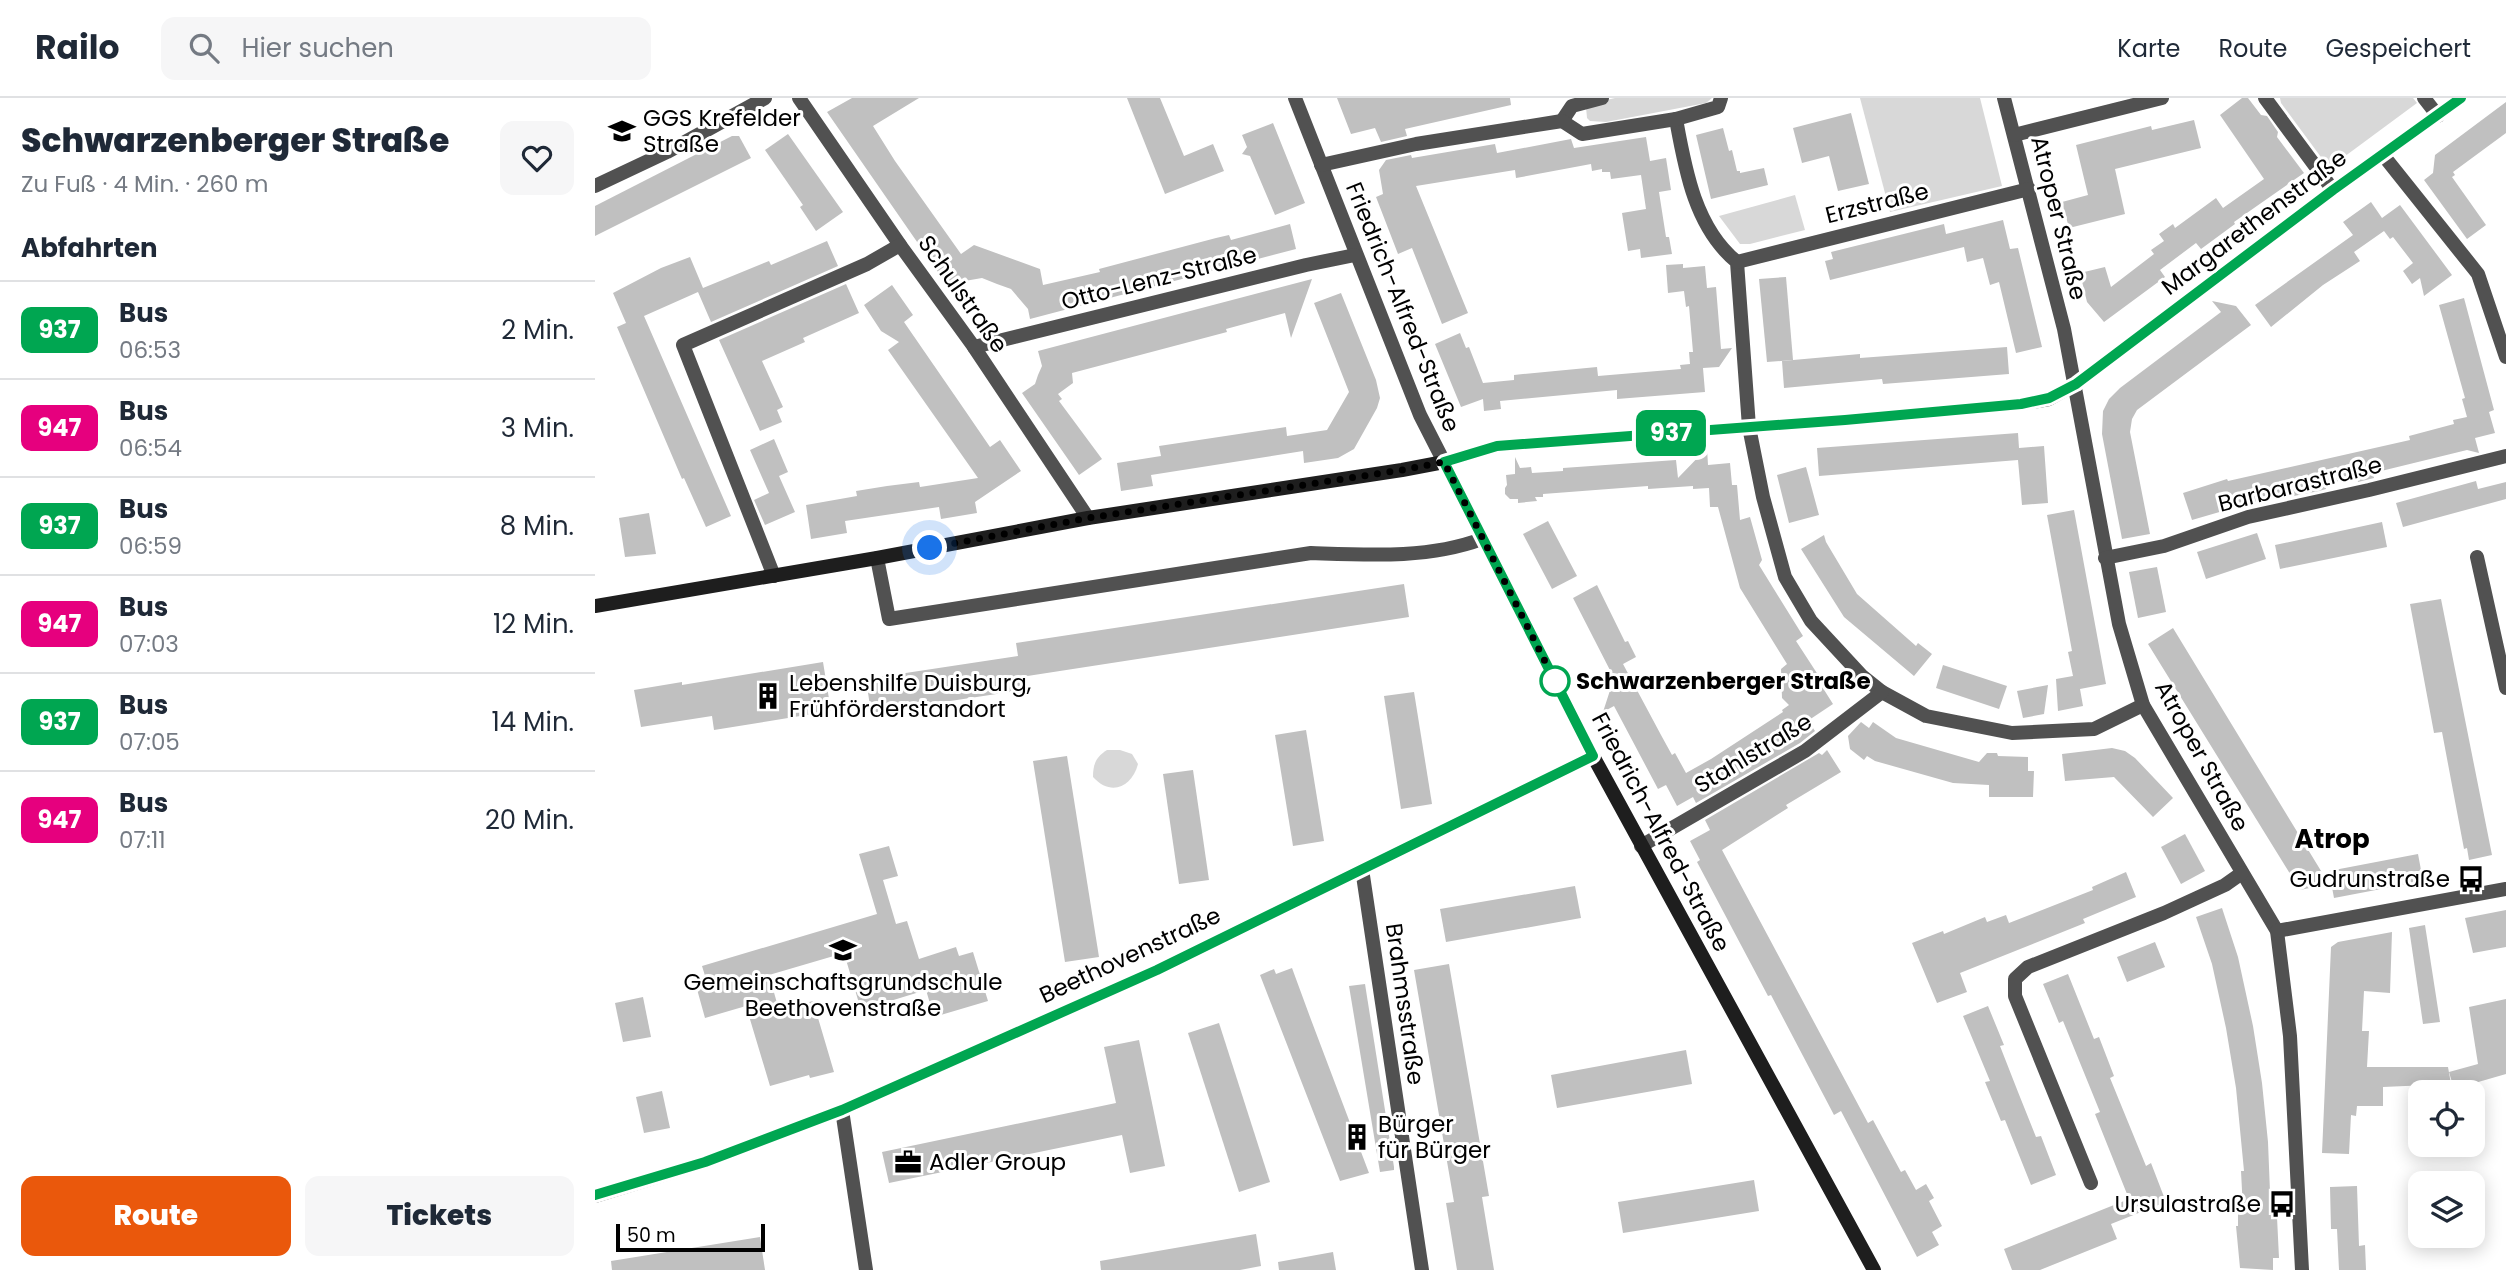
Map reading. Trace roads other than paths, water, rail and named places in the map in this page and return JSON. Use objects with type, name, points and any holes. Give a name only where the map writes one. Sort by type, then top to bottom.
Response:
[{"type":"main road","name":"Margarethenstraße","points":[[2076,384],[2333,190],[2461,98]]},
{"type":"main road","points":[[595,606],[877,558],[1088,518],[1402,470],[1444,462],[1497,446],[2021,404],[2049,398],[2076,384]]},
{"type":"main road","name":"Friedrich-Alfred-Straße","points":[[1444,462],[1593,756],[1874,1270]]},
{"type":"street","points":[[595,186],[667,152],[765,98]]},
{"type":"street","name":"Friedrich-Alfred-Straße","points":[[1295,98],[1420,415],[1444,462]]},
{"type":"street","points":[[1562,121],[1572,106],[1602,98]]},
{"type":"street","points":[[1321,165],[1416,144],[1562,121],[1582,134],[1676,119],[1718,107],[1721,98]]},
{"type":"street","name":"Atroper Straße","points":[[2004,98],[2076,384],[2105,558],[2119,624],[2143,705],[2277,932],[2290,1036],[2302,1270]]},
{"type":"street","points":[[2014,135],[2162,98]]},
{"type":"street","points":[[2265,98],[2333,190]]},
{"type":"street","points":[[2424,98],[2438,116]]},
{"type":"street","name":"Schulstraße","points":[[804,100],[1088,518]]},
{"type":"street","points":[[1676,119],[1689,181],[1705,224],[1727,254],[1737,262],[1749,427],[1763,497],[1785,577],[1811,621],[1862,676],[1882,692],[1926,716],[2012,733],[2094,729],[2143,705]]},
{"type":"street","points":[[2383,155],[2478,274],[2506,357]]},
{"type":"street","name":"Erzstraße","points":[[1737,262],[2029,189]]},
{"type":"street","points":[[773,576],[683,345],[867,264],[900,245]]},
{"type":"street","name":"Otto-Lenz-Straße","points":[[974,347],[1355,255]]},
{"type":"street","name":"Barbarastraße","points":[[2105,558],[2164,546],[2248,517],[2506,456]]},
{"type":"street","points":[[877,558],[889,619],[1311,554],[1380,555],[1419,552],[1463,546],[1482,539]]},
{"type":"street","points":[[2477,557],[2506,688]]},
{"type":"street","name":"Stahlstraße","points":[[1641,846],[1805,751],[1882,692]]},
{"type":"street","name":"Beethovenstraße","points":[[595,1196],[705,1162],[842,1110],[1157,970],[1593,756]]},
{"type":"street","name":"Brahmsstraße","points":[[1362,869],[1422,1270]]},
{"type":"street","points":[[2091,1183],[2015,996],[2015,979],[2028,967],[2164,913],[2225,885],[2242,873]]},
{"type":"street","points":[[2277,932],[2506,889]]},
{"type":"street","points":[[842,1110],[866,1270]]},
{"type":"place","name":"GGS Krefelder Straße","points":[[622,131]]},
{"type":"place","name":"Schwarzenberger Straße","points":[[1555,681]]},
{"type":"place","name":"Lebenshilfe Duisburg, Frühförderstandort","points":[[768,696]]},
{"type":"place","name":"Gudrunstraße","points":[[2471,879]]},
{"type":"place","name":"Gemeinschaftsgrundschule Beethovenstraße","points":[[843,950]]},
{"type":"place","name":"Bürger für Bürger","points":[[1357,1137]]},
{"type":"place","name":"Adler Group","points":[[908,1162]]},
{"type":"place","name":"Ursulastraße","points":[[2282,1204]]},
{"type":"district","name":"Atrop","points":[[2332,839]]}]
